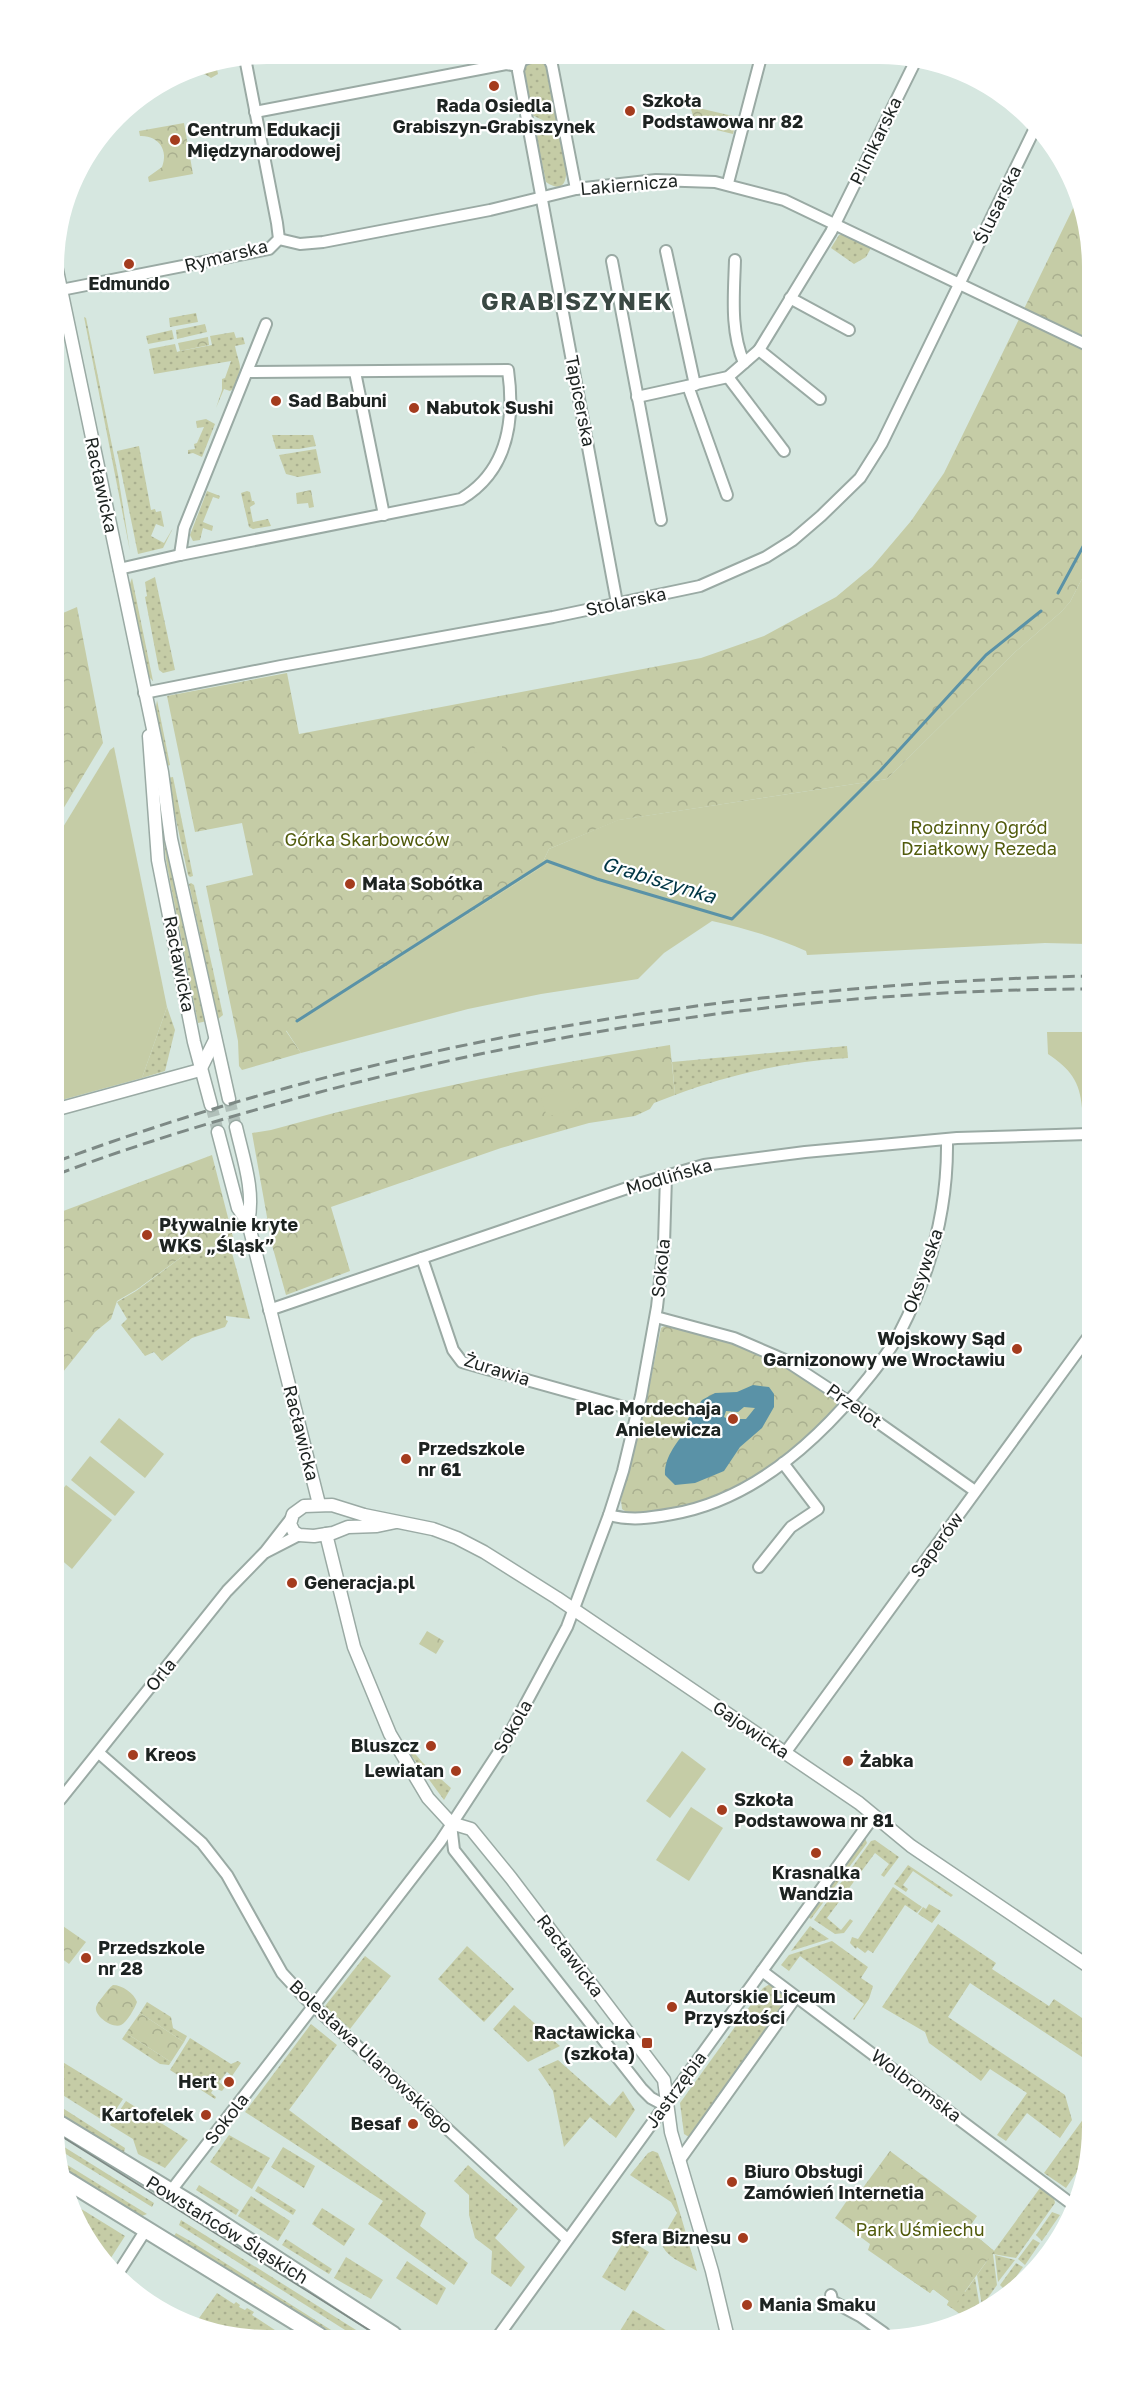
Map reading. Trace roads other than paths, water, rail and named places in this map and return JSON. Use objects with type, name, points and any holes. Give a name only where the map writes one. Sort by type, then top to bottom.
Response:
[{"type":"main road","name":"Powstańców Śląskich","points":[[64,2127],[385,2330]]},
{"type":"main road","points":[[73,2184],[309,2330]]},
{"type":"street","points":[[255,112],[506,64],[519,66]]},
{"type":"street","points":[[552,64],[576,189]]},
{"type":"street","points":[[728,183],[759,64]]},
{"type":"street","name":"Rymarska","points":[[65,289],[269,249],[275,245],[279,239],[277,223],[246,66]]},
{"type":"street","name":"Tapicerska","points":[[519,66],[518,71],[617,603]]},
{"type":"street","name":"Pilnikarska","points":[[728,377],[759,350],[835,224],[912,67]]},
{"type":"street","name":"Ślusarska","points":[[959,283],[1031,135]]},
{"type":"street","name":"Lakiernicza","points":[[284,240],[300,244],[322,242],[542,199],[576,189],[656,180],[728,183],[784,200],[1082,343]]},
{"type":"street","points":[[666,251],[691,385],[728,495]]},
{"type":"street","points":[[735,260],[733,315],[737,344],[744,363]]},
{"type":"street","points":[[612,261],[661,519]]},
{"type":"street","name":"Stolarska","points":[[144,693],[553,617],[700,586],[766,557],[793,540],[860,478],[882,443],[959,283]]},
{"type":"street","points":[[790,298],[849,330]]},
{"type":"street","name":"Racławicka","points":[[65,305],[162,772],[171,839],[229,1097],[200,1070]]},
{"type":"street","points":[[180,555],[184,528],[266,324]]},
{"type":"street","points":[[759,350],[820,399]]},
{"type":"street","points":[[119,569],[461,499],[486,481],[507,439],[511,416],[508,370],[248,372]]},
{"type":"street","points":[[355,372],[384,515]]},
{"type":"street","points":[[637,397],[728,377],[784,451]]},
{"type":"street","name":"Racławicka","points":[[149,714],[153,809],[158,860],[200,1070],[211,1105]]},
{"type":"street","points":[[153,809],[162,806],[168,811]]},
{"type":"street","points":[[65,1107],[200,1070],[215,1040]]},
{"type":"street","name":"Racławicka","points":[[236,1127],[247,1172],[251,1206],[248,1222]]},
{"type":"street","name":"Racławicka","points":[[218,1132],[238,1208],[248,1222],[319,1504]]},
{"type":"street","name":"Modlińska","points":[[269,1310],[704,1165],[805,1152],[947,1140],[1082,1134]]},
{"type":"street","name":"Oksywska","points":[[609,1515],[625,1519],[641,1519],[684,1512],[728,1497],[750,1486],[783,1463],[849,1402],[899,1335],[924,1281],[940,1227],[946,1175],[947,1140]]},
{"type":"street","name":"Sokola","points":[[170,2192],[440,1842],[509,1736],[574,1610],[609,1515],[638,1411],[656,1317],[664,1244],[666,1176]]},
{"type":"street","name":"Żurawia","points":[[422,1258],[453,1350],[462,1362],[638,1411]]},
{"type":"street","name":"Przelot","points":[[656,1317],[700,1327],[760,1349],[792,1365],[849,1402],[975,1491]]},
{"type":"street","name":"Saperów","points":[[785,1753],[1081,1346]]},
{"type":"street","points":[[759,1567],[791,1527],[818,1509],[783,1463]]},
{"type":"street","points":[[298,1535],[291,1529],[290,1520],[299,1509],[319,1504]]},
{"type":"street","name":"Gajowicka","points":[[319,1504],[332,1505],[433,1529],[458,1538],[504,1565],[859,1803],[915,1849],[1081,1961]]},
{"type":"street","points":[[348,1510],[351,1518],[348,1527]]},
{"type":"street","name":"Orla","points":[[64,1795],[227,1591],[265,1552],[278,1532],[290,1520]]},
{"type":"street","name":"Gajowicka","points":[[298,1535],[326,1534],[348,1527],[396,1522]]},
{"type":"street","name":"Racławicka","points":[[326,1534],[354,1647],[390,1734],[428,1798],[451,1823],[471,1829],[664,2080],[666,2106],[679,2161],[712,2271],[726,2330]]},
{"type":"street","name":"Orla","points":[[265,1552],[298,1535]]},
{"type":"street","name":"Bolesława Ulanowskiego","points":[[99,1753],[202,1843],[227,1875],[282,1973],[313,2006],[567,2239]]},
{"type":"street","name":"Jastrzębia","points":[[503,2330],[874,1816]]},
{"type":"street","name":"Racławicka","points":[[451,1823],[454,1850],[642,2089],[651,2098],[666,2106]]},
{"type":"street","name":"Wolbromska","points":[[762,1971],[1067,2201]]},
{"type":"street","points":[[679,2161],[796,1997]]},
{"type":"street","points":[[122,2267],[147,2228]]},
{"type":"street","points":[[831,2295],[832,2301],[857,2314],[880,2330]]},
{"type":"water","points":[[753,1385],[769,1387],[774,1394],[774,1407],[762,1428],[740,1447],[724,1471],[695,1483],[675,1485],[665,1475],[665,1468],[672,1450],[688,1428],[688,1419],[702,1400],[715,1393],[737,1392]],"holes":[[[744,1407],[755,1408],[746,1419],[724,1417],[726,1411],[738,1412]]]},
{"type":"waterway","name":"Grabiszynka","points":[[1058,593],[1082,549]]},
{"type":"waterway","name":"Grabiszynka","points":[[297,1021],[547,861],[597,879],[732,919],[880,771],[986,655],[1041,611]]},
{"type":"tunnel","points":[[229,1099],[236,1127]]},
{"type":"tunnel","points":[[211,1105],[218,1132]]},
{"type":"tram line","points":[[65,2138],[369,2330]]},
{"type":"railway","points":[[65,1159],[183,1118],[309,1082],[436,1051],[565,1026],[695,1006],[825,992],[956,982],[1082,976]]},
{"type":"railway","points":[[65,1172],[216,1121],[369,1079],[572,1036],[674,1020],[880,997],[984,991],[1082,989]]},
{"type":"place","name":"Rada Osiedla Grabiszyn-Grabiszynek","points":[[494,86]]},
{"type":"place","name":"Szkoła Podstawowa nr 82","points":[[630,111]]},
{"type":"place","name":"Centrum Edukacji Międzynarodowej","points":[[175,140]]},
{"type":"place","name":"Edmundo","points":[[129,264]]},
{"type":"place","name":"Sad Babuni","points":[[276,401]]},
{"type":"place","name":"Nabutok Sushi","points":[[414,408]]},
{"type":"place","name":"Mała Sobótka","points":[[350,884]]},
{"type":"place","name":"Pływalnie kryte WKS „Śląsk”","points":[[147,1235]]},
{"type":"place","name":"Wojskowy Sąd Garnizonowy we Wrocławiu","points":[[1017,1349]]},
{"type":"place","name":"Plac Mordechaja Anielewicza","points":[[733,1419]]},
{"type":"place","name":"Przedszkole nr 61","points":[[406,1459]]},
{"type":"place","name":"Generacja.pl","points":[[292,1583]]},
{"type":"place","name":"Bluszcz","points":[[431,1746]]},
{"type":"place","name":"Kreos","points":[[133,1755]]},
{"type":"place","name":"Żabka","points":[[848,1761]]},
{"type":"place","name":"Lewiatan","points":[[456,1771]]},
{"type":"place","name":"Szkoła Podstawowa nr 81","points":[[722,1810]]},
{"type":"place","name":"Krasnalka Wandzia","points":[[816,1853]]},
{"type":"place","name":"Przedszkole nr 28","points":[[86,1958]]},
{"type":"place","name":"Autorskie Liceum Przyszłości","points":[[672,2007]]},
{"type":"place","name":"Racławicka (szkoła)","points":[[647,2043]]},
{"type":"place","name":"Hert","points":[[229,2082]]},
{"type":"place","name":"Kartofelek","points":[[206,2115]]},
{"type":"place","name":"Besaf","points":[[413,2124]]},
{"type":"place","name":"Biuro Obsługi Zamówień Internetia","points":[[732,2182]]},
{"type":"place","name":"Sfera Biznesu","points":[[743,2238]]},
{"type":"place","name":"Mania Smaku","points":[[747,2305]]},
{"type":"district","name":"GRABISZYNEK","points":[[577,302]]},
{"type":"park label","name":"Rodzinny Ogród Działkowy Rezeda","points":[[979,838]]},
{"type":"park label","name":"Górka Skarbowców","points":[[367,840]]},
{"type":"park label","name":"Park Uśmiechu","points":[[920,2230]]}]
